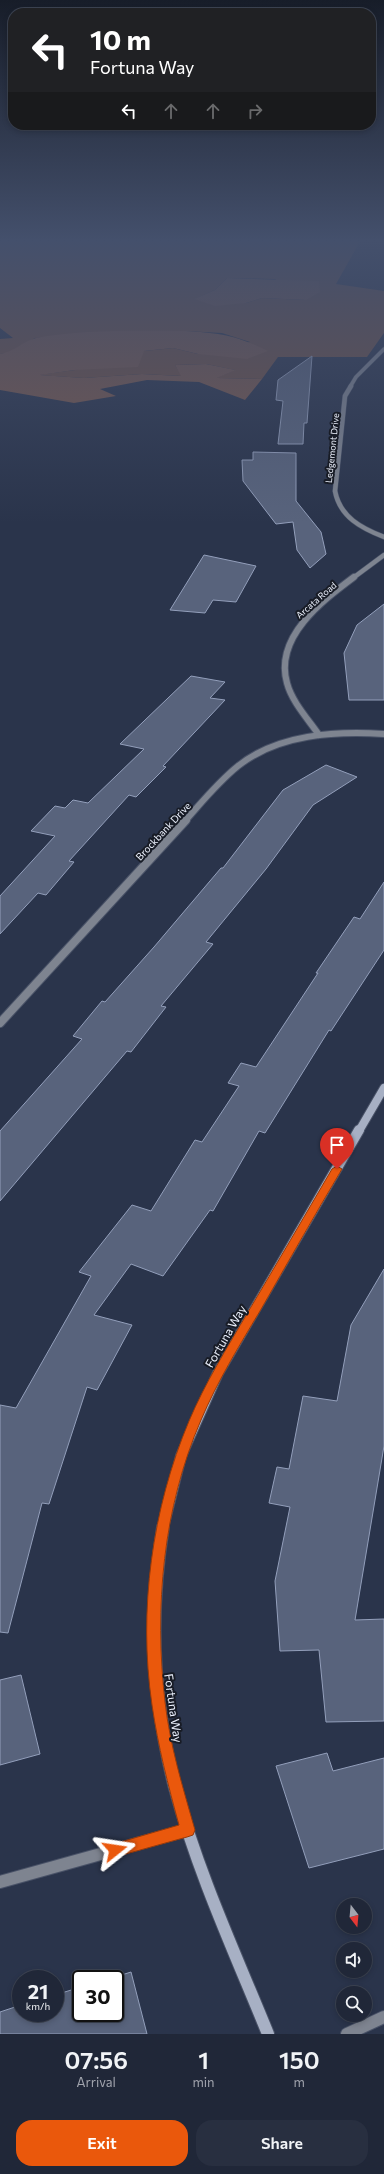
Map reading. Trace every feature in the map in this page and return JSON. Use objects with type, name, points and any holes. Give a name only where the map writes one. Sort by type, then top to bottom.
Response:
[{"type":"street","name":"Ledgemont Drive","points":[[384,349],[356,378],[345,396],[335,491],[337,503],[345,514],[363,527],[384,537]]},
{"type":"street","name":"Arcata Road","points":[[319,735],[286,682],[284,662],[287,645],[297,629],[315,610],[384,555]]},
{"type":"street","name":"Brockbank Drive","points":[[0,1023],[232,770],[241,763],[271,748],[319,735],[355,732],[384,734]]},
{"type":"street","name":"Fortuna Way","points":[[268,2034],[212,1897],[187,1830],[170,1765],[159,1703],[154,1648],[155,1596],[159,1550],[168,1503],[177,1468],[195,1420],[218,1372],[384,1088]]},
{"type":"street","points":[[0,1882],[187,1830]]},
{"type":"street","points":[[347,2034],[384,2017]]},
{"type":"shaded area","points":[[6,333],[144,333],[35,338],[8,353],[0,354],[0,339],[13,338]]},
{"type":"shaded area","points":[[73,333],[208,333],[237,338],[268,351],[247,359],[198,354],[173,348],[144,351],[138,367],[75,370],[40,375],[84,378],[142,374],[181,376],[175,365],[206,364],[236,370],[217,378],[262,379],[245,400],[199,382],[147,380],[100,389],[116,396],[74,403],[0,390],[0,354],[10,351],[31,339]]},
{"type":"shaded area","points":[[221,333],[384,333],[367,357],[278,357],[262,379],[216,378],[235,370],[206,364],[175,365],[182,376],[142,374],[84,378],[37,375],[75,370],[144,351],[173,348],[198,354],[250,342]]},
{"type":"building","points":[[312,356],[307,423],[304,423],[303,444],[278,444],[283,401],[276,400],[278,380]]},
{"type":"building","points":[[253,452],[296,453],[296,501],[321,532],[326,554],[310,568],[297,550],[293,522],[276,524],[243,481],[242,460],[253,460]]},
{"type":"building","points":[[204,555],[256,566],[236,602],[213,600],[205,613],[170,610]]},
{"type":"building","points":[[384,604],[384,700],[349,700],[344,653],[357,625]]},
{"type":"building","points":[[191,676],[225,682],[210,698],[225,700],[163,766],[166,767],[136,797],[129,795],[69,861],[74,862],[46,895],[38,893],[0,934],[0,896],[55,836],[31,831],[55,806],[65,808],[73,800],[88,803],[144,749],[120,744]]},
{"type":"building","points":[[326,765],[357,777],[313,805],[266,869],[206,942],[213,944],[161,1006],[166,1007],[131,1052],[127,1051],[0,1201],[0,1131],[82,1039],[73,1036],[102,1001],[105,1002],[221,868],[223,868],[283,790]]},
{"type":"building","points":[[384,882],[384,950],[331,1031],[329,1030],[265,1133],[259,1131],[213,1211],[210,1210],[163,1276],[131,1264],[94,1315],[132,1325],[97,1390],[87,1387],[49,1504],[42,1503],[8,1633],[0,1632],[0,1405],[16,1408],[91,1276],[79,1272],[132,1205],[151,1211],[195,1140],[202,1142],[239,1086],[228,1083],[241,1063],[256,1067],[354,917],[360,919]]},
{"type":"building","points":[[384,1269],[384,1446],[355,1620],[384,1619],[384,1721],[326,1722],[319,1650],[280,1651],[275,1581],[290,1507],[269,1503],[277,1467],[289,1469],[303,1396],[337,1401],[351,1325]]},
{"type":"building","points":[[21,1675],[40,1754],[0,1765],[0,1680]]},
{"type":"building","points":[[327,1753],[333,1771],[384,1758],[384,1849],[309,1868],[276,1766]]},
{"type":"building","points":[[131,1972],[147,2034],[0,2034],[0,2012],[12,2008],[12,2022],[64,2022],[64,1992],[72,1990],[72,2022],[124,2022],[124,1974]]},
{"type":"route","points":[[115,1850],[187,1830],[170,1765],[159,1703],[154,1648],[155,1596],[159,1550],[168,1503],[177,1468],[195,1420],[218,1372],[337,1169]]}]
